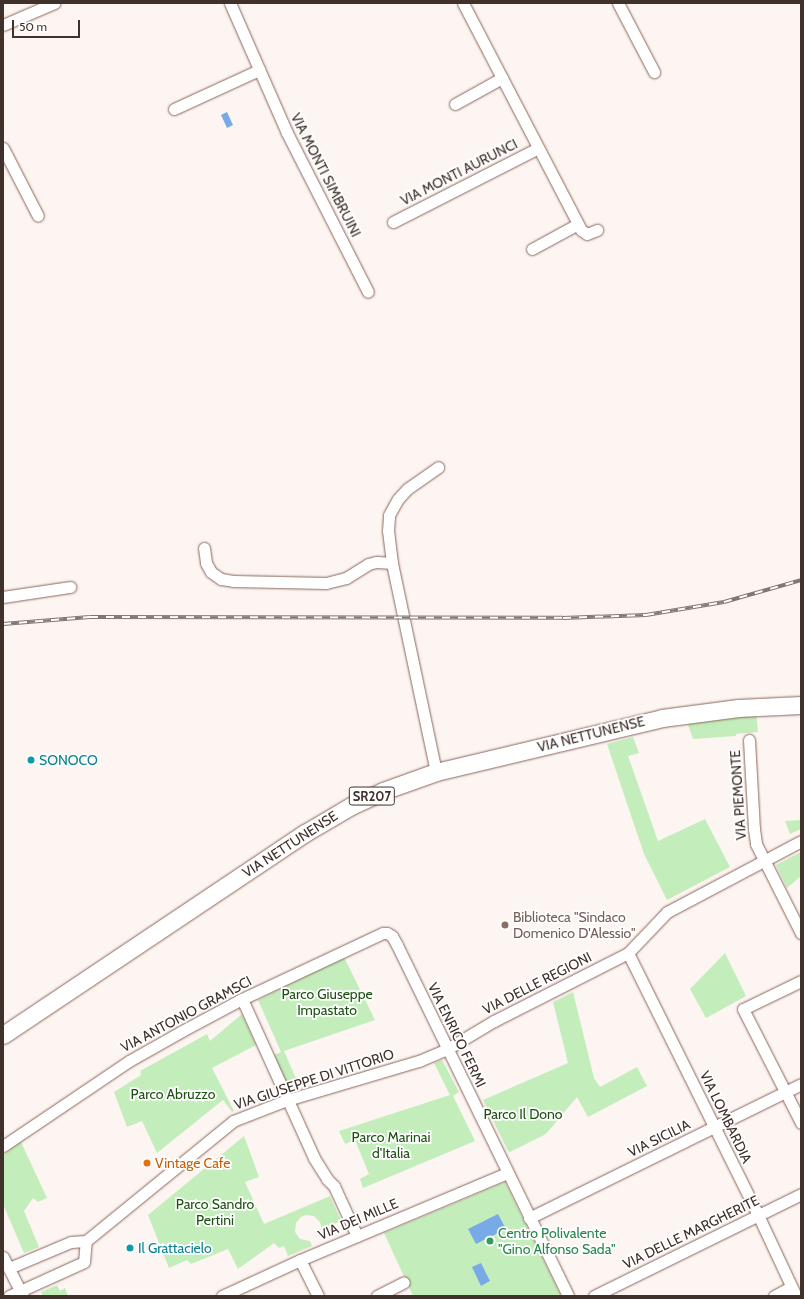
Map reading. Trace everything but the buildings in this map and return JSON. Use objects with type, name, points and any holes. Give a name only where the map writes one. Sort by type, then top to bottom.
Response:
[{"type":"main road","name":"VIA NETTUNENSE","points":[[3,1035],[334,815],[383,791],[436,772],[662,718],[726,709],[801,705]]},
{"type":"street","points":[[3,25],[54,3]]},
{"type":"street","name":"VIA MONTI SIMBRUINI","points":[[230,3],[290,139],[368,292]]},
{"type":"street","name":"VIA MONTI AURUNCI","points":[[463,3],[578,224]]},
{"type":"street","points":[[618,3],[654,72]]},
{"type":"street","points":[[174,109],[259,70]]},
{"type":"street","points":[[455,104],[502,78]]},
{"type":"street","points":[[3,148],[38,216]]},
{"type":"street","name":"VIA MONTI AURUNCI","points":[[394,222],[538,148]]},
{"type":"street","points":[[532,249],[578,224],[582,232],[586,234],[597,230]]},
{"type":"street","points":[[436,772],[392,562],[388,530],[389,518],[393,506],[403,493],[438,467]]},
{"type":"street","points":[[204,548],[206,564],[211,572],[221,579],[233,581],[326,583],[346,578],[368,564],[377,562],[392,562]]},
{"type":"street","points":[[3,597],[70,587]]},
{"type":"street","name":"VIA PIEMONTE","points":[[749,740],[755,836],[764,861],[801,933]]},
{"type":"street","name":"VIA DELLE REGIONI","points":[[447,1049],[494,1021],[628,953],[667,912],[801,842]]},
{"type":"street","name":"VIA ANTONIO GRAMSCI","points":[[3,1146],[129,1061],[242,1000],[383,933],[394,938]]},
{"type":"street","name":"VIA ENRICO FERMI","points":[[394,938],[568,1296]]},
{"type":"street","name":"VIA LOMBARDIA","points":[[628,953],[758,1215],[793,1292]]},
{"type":"street","points":[[801,981],[743,1009],[801,1123]]},
{"type":"street","points":[[242,1000],[314,1158],[327,1179],[334,1186],[357,1236]]},
{"type":"street","name":"VIA GIUSEPPE DI VITTORIO","points":[[86,1241],[225,1126],[243,1117],[287,1100],[419,1061],[447,1049]]},
{"type":"street","name":"VIA SICILIA","points":[[529,1218],[801,1084]]},
{"type":"street","name":"VIA DEI MILLE","points":[[222,1296],[300,1260],[507,1173]]},
{"type":"street","name":"VIA DELLE MARGHERITE","points":[[594,1296],[801,1194]]},
{"type":"street","points":[[9,1268],[71,1242],[86,1241],[84,1262],[22,1294],[9,1296]]},
{"type":"street","points":[[3,1257],[22,1294]]},
{"type":"street","points":[[300,1260],[318,1296]]},
{"type":"street","points":[[377,1296],[404,1282]]},
{"type":"street","points":[[774,1296],[793,1292]]},
{"type":"green space","points":[[756,710],[758,732],[736,734],[736,736],[693,739],[685,716]]},
{"type":"green space","points":[[633,737],[639,753],[628,756],[658,841],[705,819],[730,867],[667,900],[644,854],[607,744]]},
{"type":"green space","points":[[801,820],[801,829],[790,834],[785,821]]},
{"type":"green space","points":[[801,852],[801,876],[787,888],[776,865]]},
{"type":"green space","points":[[725,953],[746,996],[706,1018],[690,989]]},
{"type":"green space","name":"Parco Giuseppe Impastato","points":[[344,957],[375,1020],[284,1051],[299,1085],[289,1089],[274,1055],[281,1052],[258,1000]]},
{"type":"green space","name":"Parco Il Dono","points":[[573,992],[594,1078],[600,1087],[637,1067],[647,1086],[588,1117],[577,1097],[546,1134],[510,1152],[508,1151],[483,1100],[568,1063],[553,1002]]},
{"type":"green space","name":"Parco Abruzzo","points":[[242,1014],[256,1045],[212,1068],[234,1111],[232,1112],[223,1100],[157,1153],[142,1121],[127,1127],[114,1092],[141,1075],[140,1071],[207,1034],[210,1041]]},
{"type":"green space","name":"Parco Marinai d'Italia","points":[[442,1060],[459,1092],[453,1096],[475,1141],[363,1188],[360,1179],[369,1174],[355,1140],[345,1144],[339,1131],[450,1095],[434,1063]]},
{"type":"green space","name":"Parco Sandro Pertini","points":[[244,1136],[259,1177],[245,1182],[264,1224],[330,1196],[341,1221],[322,1229],[320,1222],[314,1216],[306,1215],[301,1217],[296,1223],[295,1232],[300,1239],[310,1241],[312,1246],[288,1256],[284,1246],[279,1248],[274,1243],[238,1269],[228,1249],[191,1264],[187,1260],[169,1268],[148,1215]]},
{"type":"green space","points":[[21,1142],[47,1198],[38,1202],[33,1198],[24,1211],[39,1247],[24,1253],[3,1204],[3,1155]]},
{"type":"green space","name":"Centro Polivalente \"Gino Alfonso Sada\"","points":[[505,1182],[561,1296],[413,1296],[384,1233]]},
{"type":"green space","points":[[57,1285],[60,1291],[65,1288],[68,1296],[43,1296],[41,1292]]},
{"type":"water","points":[[227,112],[233,125],[227,128],[221,115]]},
{"type":"water","points":[[498,1214],[506,1229],[476,1244],[468,1229]]},
{"type":"water","points":[[481,1263],[490,1281],[481,1286],[472,1267]]},
{"type":"railway","points":[[3,624],[90,617],[563,618],[646,615],[724,602],[801,580]]},
{"type":"place","name":"SONOCO","points":[[31,760]]},
{"type":"place","name":"Biblioteca \"Sindaco Domenico D'Alessio\"","points":[[505,925]]},
{"type":"place","name":"Vintage Cafe","points":[[147,1163]]},
{"type":"place","name":"Centro Polivalente \"Gino Alfonso Sada\"","points":[[490,1241]]},
{"type":"place","name":"Il Grattacielo","points":[[130,1248]]}]
